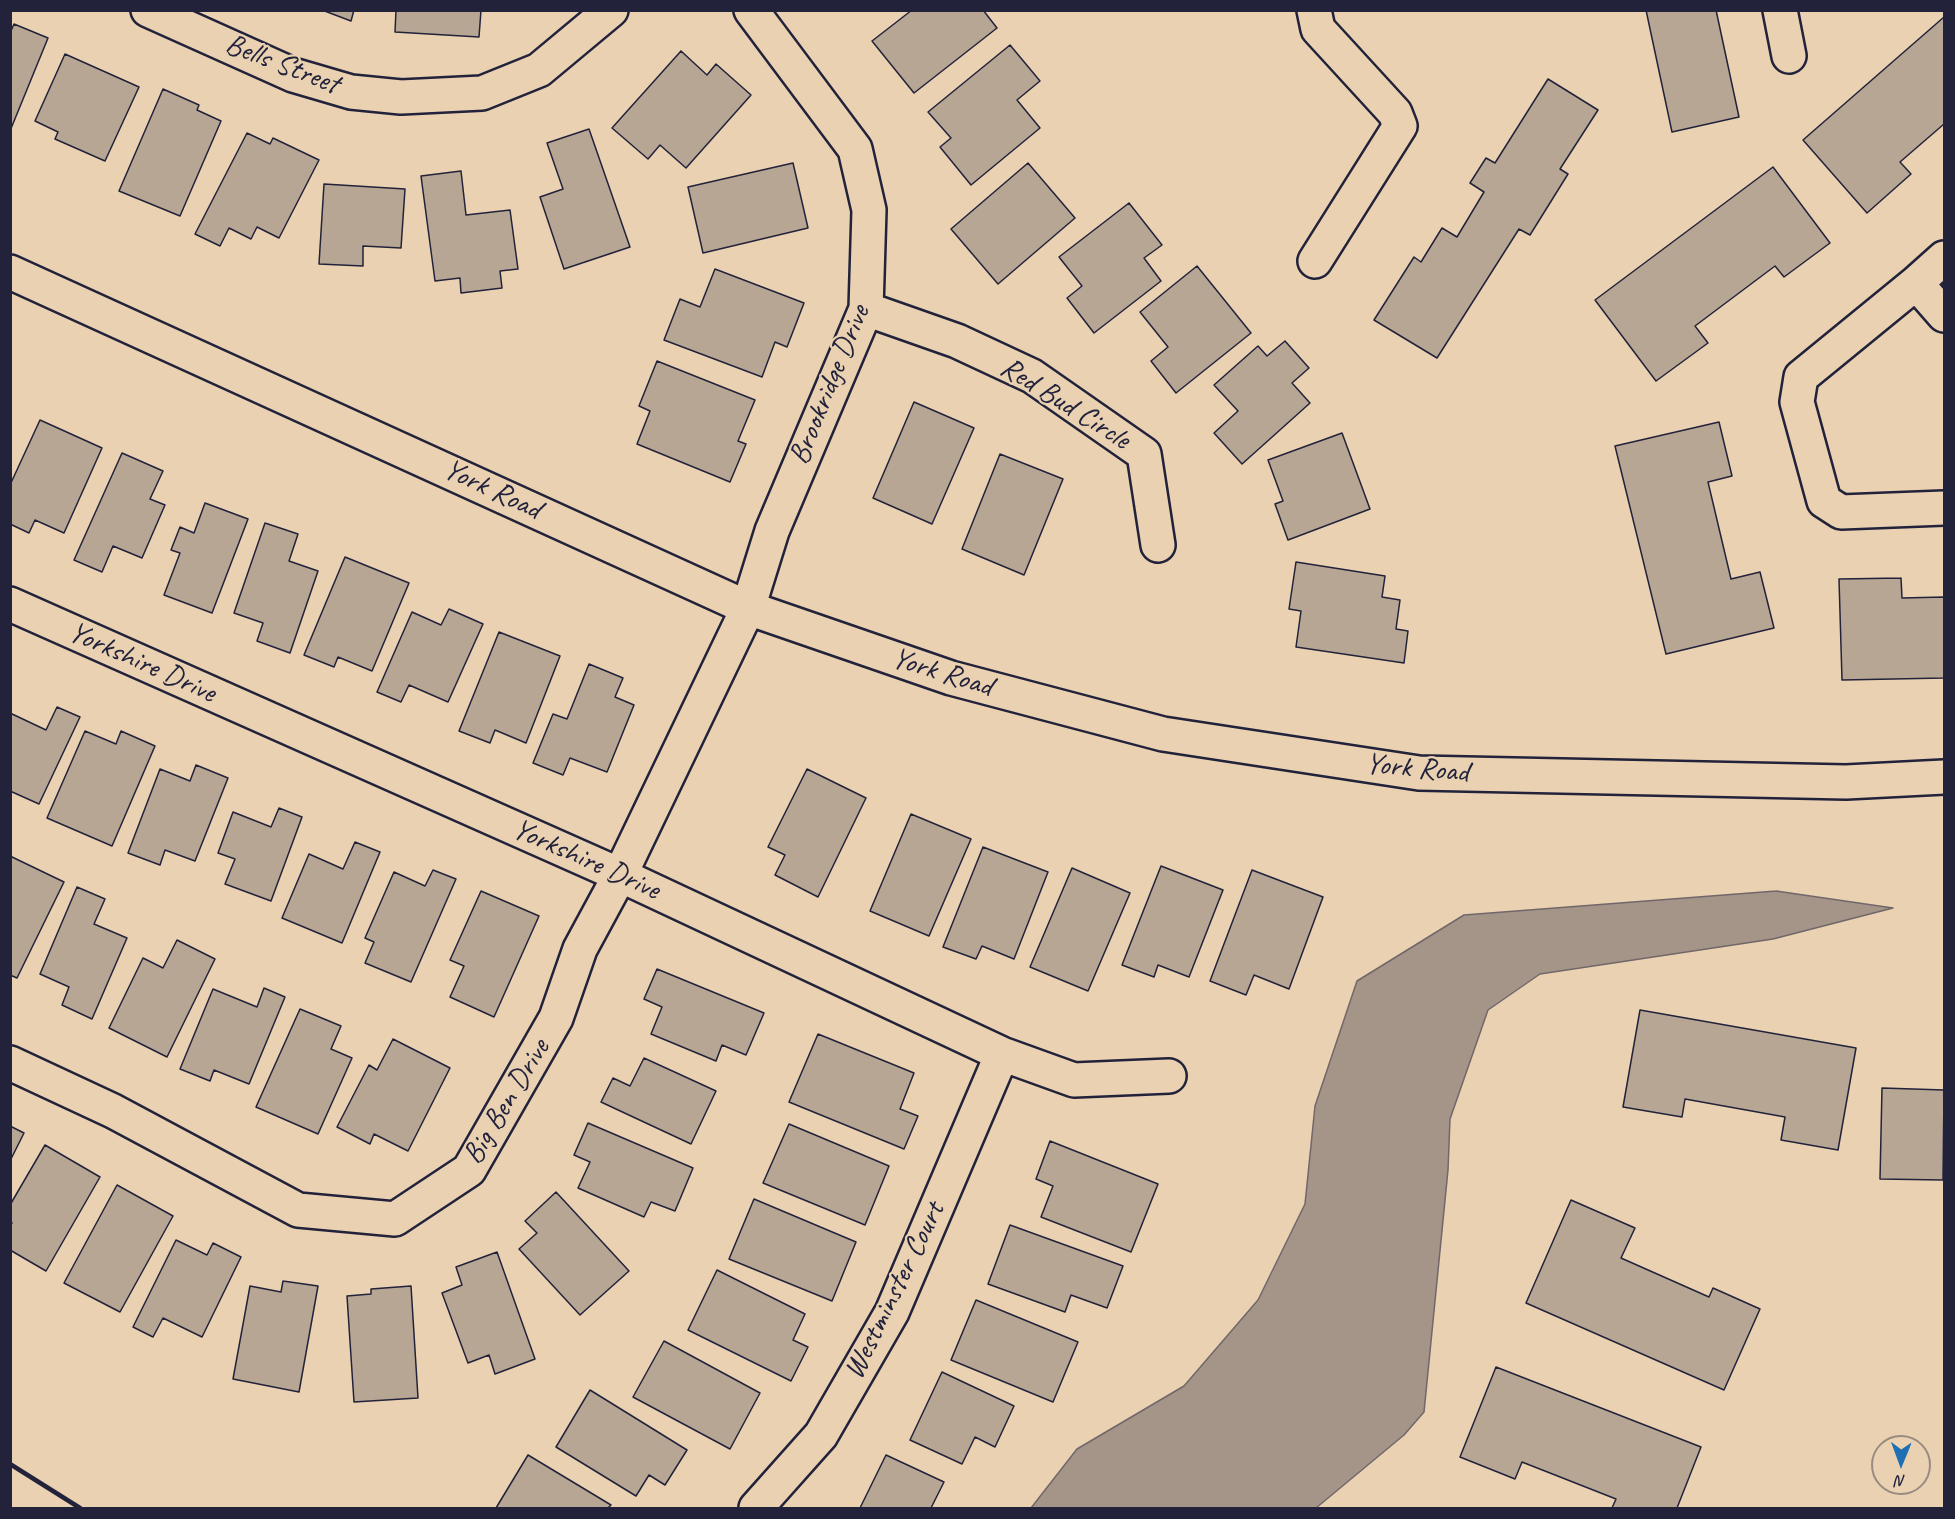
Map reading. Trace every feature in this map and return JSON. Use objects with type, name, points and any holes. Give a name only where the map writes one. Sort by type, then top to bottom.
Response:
[{"type":"street","name":"Bells Street","points":[[148,10],[293,75],[351,92],[401,97],[482,93],[539,70],[611,10]]},
{"type":"street","name":"Brookridge Drive","points":[[748,608],[772,531],[866,309],[869,210],[855,148],[752,10]]},
{"type":"street","points":[[1314,10],[1318,29],[1395,113],[1400,126],[1315,261]]},
{"type":"street","points":[[1780,10],[1789,56]]},
{"type":"street","points":[[1944,258],[1801,377],[1797,402],[1824,501],[1841,512],[1944,508]]},
{"type":"street","name":"York Road","points":[[10,272],[748,608],[951,678],[1163,734],[1419,773],[1846,782],[1944,777]]},
{"type":"street","points":[[1916,283],[1944,315]]},
{"type":"street","name":"Red Bud Circle","points":[[866,309],[957,341],[1032,376],[1144,454],[1158,545]]},
{"type":"street","name":"Yorkshire Drive","points":[[10,604],[620,874],[1002,1054],[1074,1080],[1169,1076]]},
{"type":"street","name":"Big Ben Drive","points":[[10,1063],[113,1111],[298,1209],[395,1220],[469,1170],[556,1018],[580,949],[620,874],[748,608]]},
{"type":"street","name":"Westminster Court","points":[[756,1509],[821,1435],[892,1312],[1002,1054]]},
{"type":"shaded area","points":[[1776,891],[1893,908],[1773,939],[1540,974],[1488,1010],[1450,1119],[1448,1170],[1424,1412],[1404,1435],[1316,1508],[1031,1508],[1077,1449],[1184,1386],[1258,1300],[1305,1204],[1315,1106],[1357,981],[1464,915]]},
{"type":"building","points":[[322,10],[354,10],[351,21]]},
{"type":"building","points":[[396,10],[481,10],[479,37],[395,32]]},
{"type":"building","points":[[912,10],[983,10],[997,28],[914,93],[872,41]]},
{"type":"building","points":[[1646,10],[1716,10],[1739,117],[1672,132]]},
{"type":"building","points":[[1944,17],[1944,124],[1900,162],[1911,174],[1867,213],[1803,140]]},
{"type":"building","points":[[14,24],[48,38],[10,131],[10,33]]},
{"type":"building","points":[[1010,45],[1040,81],[1017,100],[1040,128],[971,185],[940,147],[951,138],[928,112]]},
{"type":"building","points":[[681,51],[707,75],[716,64],[751,95],[686,168],[660,145],[648,159],[612,128]]},
{"type":"building","points":[[65,54],[139,87],[105,161],[55,139],[58,132],[35,121]]},
{"type":"building","points":[[1548,79],[1598,110],[1560,169],[1568,174],[1530,235],[1519,229],[1437,358],[1374,320],[1414,257],[1421,262],[1442,228],[1457,237],[1484,192],[1470,183],[1486,158],[1495,163]]},
{"type":"building","points":[[163,89],[199,105],[197,110],[221,121],[180,216],[119,191]]},
{"type":"building","points":[[589,129],[630,247],[564,269],[540,197],[563,189],[547,143]]},
{"type":"building","points":[[247,133],[270,144],[273,138],[319,160],[279,238],[257,227],[251,239],[229,228],[220,246],[195,234]]},
{"type":"building","points":[[793,163],[808,228],[703,253],[688,187]]},
{"type":"building","points":[[1028,163],[1075,218],[998,284],[951,229]]},
{"type":"building","points":[[1773,167],[1830,243],[1784,277],[1775,266],[1695,326],[1708,343],[1656,381],[1595,300]]},
{"type":"building","points":[[461,171],[466,215],[510,210],[518,269],[500,271],[502,288],[461,293],[460,278],[435,281],[421,176]]},
{"type":"building","points":[[324,184],[405,189],[401,248],[363,246],[363,266],[319,264]]},
{"type":"building","points":[[1129,203],[1162,245],[1144,258],[1161,281],[1094,333],[1067,298],[1082,286],[1059,257]]},
{"type":"building","points":[[1197,266],[1251,333],[1176,393],[1151,361],[1168,347],[1140,312]]},
{"type":"building","points":[[715,269],[804,303],[787,347],[775,342],[762,377],[664,340],[680,299],[700,307]]},
{"type":"building","points":[[1285,341],[1309,368],[1292,383],[1310,403],[1242,464],[1214,433],[1238,411],[1214,385],[1258,346],[1267,356]]},
{"type":"building","points":[[657,361],[755,400],[738,441],[746,444],[730,482],[637,444],[650,411],[639,406]]},
{"type":"building","points":[[914,402],[974,428],[932,524],[873,498]]},
{"type":"building","points":[[40,420],[102,448],[64,533],[35,520],[29,533],[10,524],[10,485]]},
{"type":"building","points":[[1719,422],[1732,476],[1708,482],[1731,579],[1760,572],[1774,628],[1666,654],[1615,446]]},
{"type":"building","points":[[1342,433],[1370,509],[1288,540],[1275,504],[1283,501],[1268,460]]},
{"type":"building","points":[[122,453],[163,471],[150,499],[165,505],[142,558],[113,546],[102,572],[74,560]]},
{"type":"building","points":[[1000,454],[1063,479],[1024,575],[962,549]]},
{"type":"building","points":[[205,503],[248,519],[212,613],[164,595],[180,553],[171,550],[180,527],[194,533]]},
{"type":"building","points":[[265,523],[298,534],[289,561],[318,571],[290,653],[257,641],[263,623],[234,613]]},
{"type":"building","points":[[345,557],[409,583],[372,671],[338,657],[334,667],[304,655]]},
{"type":"building","points":[[1296,562],[1385,576],[1382,597],[1400,600],[1396,629],[1408,631],[1404,663],[1296,647],[1301,611],[1289,609]]},
{"type":"building","points":[[1901,578],[1902,598],[1944,597],[1944,678],[1842,680],[1839,579]]},
{"type":"building","points":[[449,609],[483,624],[448,702],[409,685],[401,702],[377,692],[412,612],[441,625]]},
{"type":"building","points":[[499,632],[560,656],[526,743],[495,730],[490,743],[459,731]]},
{"type":"building","points":[[589,664],[623,678],[615,697],[634,705],[607,772],[570,758],[563,775],[533,763],[553,714],[567,719]]},
{"type":"building","points":[[57,707],[80,717],[39,804],[10,791],[10,713],[46,730]]},
{"type":"building","points":[[85,731],[116,744],[121,731],[155,746],[112,846],[47,818]]},
{"type":"building","points":[[196,765],[228,778],[195,861],[165,850],[160,865],[128,853],[160,769],[190,781]]},
{"type":"building","points":[[807,769],[866,798],[818,897],[775,875],[785,855],[768,847]]},
{"type":"building","points":[[279,808],[302,817],[271,901],[225,884],[235,859],[218,853],[233,812],[271,827]]},
{"type":"building","points":[[911,814],[971,839],[929,936],[870,911]]},
{"type":"building","points":[[355,842],[380,852],[342,943],[282,918],[309,854],[343,869]]},
{"type":"building","points":[[983,847],[1048,872],[1014,959],[982,946],[976,959],[943,947]]},
{"type":"building","points":[[10,856],[64,882],[17,978],[10,975]]},
{"type":"building","points":[[1161,866],[1223,890],[1189,977],[1158,965],[1154,977],[1122,965]]},
{"type":"building","points":[[1072,868],[1130,893],[1088,991],[1030,967]]},
{"type":"building","points":[[433,870],[456,879],[411,982],[365,963],[374,942],[365,938],[394,872],[425,886]]},
{"type":"building","points":[[1252,870],[1323,897],[1289,989],[1254,975],[1246,995],[1210,981]]},
{"type":"building","points":[[77,887],[105,899],[94,924],[127,938],[92,1019],[62,1005],[69,987],[40,974]]},
{"type":"building","points":[[481,891],[539,916],[494,1017],[450,997],[464,966],[450,960]]},
{"type":"building","points":[[177,940],[215,959],[167,1057],[109,1028],[143,958],[163,968]]},
{"type":"building","points":[[657,969],[764,1013],[746,1055],[722,1045],[716,1061],[651,1034],[662,1007],[644,999]]},
{"type":"building","points":[[264,988],[285,997],[249,1084],[214,1070],[210,1081],[180,1069],[213,989],[257,1007]]},
{"type":"building","points":[[300,1009],[341,1026],[331,1049],[352,1058],[318,1134],[256,1107]]},
{"type":"building","points":[[1640,1010],[1856,1048],[1838,1150],[1781,1140],[1785,1117],[1685,1099],[1682,1117],[1623,1107]]},
{"type":"building","points":[[818,1034],[914,1073],[900,1109],[918,1116],[904,1149],[789,1102]]},
{"type":"building","points":[[393,1039],[450,1068],[408,1151],[374,1134],[370,1144],[337,1127],[369,1065],[377,1070]]},
{"type":"building","points":[[644,1058],[716,1091],[691,1144],[601,1102],[613,1078],[630,1086]]},
{"type":"building","points":[[1882,1088],[1944,1090],[1943,1180],[1880,1179]]},
{"type":"building","points":[[588,1123],[693,1168],[675,1211],[651,1202],[644,1217],[578,1188],[590,1162],[574,1155]]},
{"type":"building","points":[[789,1124],[889,1166],[865,1225],[763,1183]]},
{"type":"building","points":[[10,1126],[24,1133],[10,1161]]},
{"type":"building","points":[[1050,1141],[1158,1184],[1131,1252],[1041,1217],[1053,1186],[1036,1179]]},
{"type":"building","points":[[45,1145],[100,1177],[46,1271],[10,1250],[12,1223],[10,1222],[10,1205]]},
{"type":"building","points":[[117,1185],[173,1216],[120,1312],[64,1283]]},
{"type":"building","points":[[556,1192],[629,1271],[580,1315],[519,1249],[537,1233],[525,1221]]},
{"type":"building","points":[[754,1199],[856,1242],[832,1301],[729,1259]]},
{"type":"building","points":[[1571,1200],[1635,1228],[1621,1258],[1709,1297],[1713,1288],[1760,1309],[1724,1390],[1526,1303]]},
{"type":"building","points":[[1010,1225],[1123,1266],[1107,1308],[1071,1295],[1065,1312],[988,1284]]},
{"type":"building","points":[[176,1240],[207,1255],[213,1243],[241,1257],[202,1337],[163,1318],[153,1337],[133,1327]]},
{"type":"building","points":[[497,1252],[535,1359],[495,1374],[489,1355],[468,1363],[442,1293],[462,1285],[456,1267]]},
{"type":"building","points":[[717,1270],[805,1314],[793,1340],[808,1347],[791,1381],[688,1330]]},
{"type":"building","points":[[283,1281],[318,1286],[299,1392],[233,1379],[250,1286],[281,1292]]},
{"type":"building","points":[[411,1286],[418,1398],[354,1402],[347,1296],[371,1294],[371,1289]]},
{"type":"building","points":[[976,1300],[1078,1342],[1053,1402],[951,1360]]},
{"type":"building","points":[[664,1341],[760,1393],[730,1449],[633,1397]]},
{"type":"building","points":[[1496,1367],[1701,1447],[1677,1508],[1612,1508],[1616,1499],[1522,1462],[1515,1479],[1460,1457]]},
{"type":"building","points":[[942,1372],[1014,1406],[995,1447],[975,1437],[962,1464],[910,1440]]},
{"type":"building","points":[[590,1390],[687,1450],[665,1485],[649,1475],[636,1496],[556,1447]]},
{"type":"building","points":[[528,1455],[611,1505],[608,1508],[496,1508]]},
{"type":"building","points":[[886,1455],[944,1482],[931,1508],[860,1508]]},
{"type":"railway","points":[[10,1464],[80,1508]]}]
